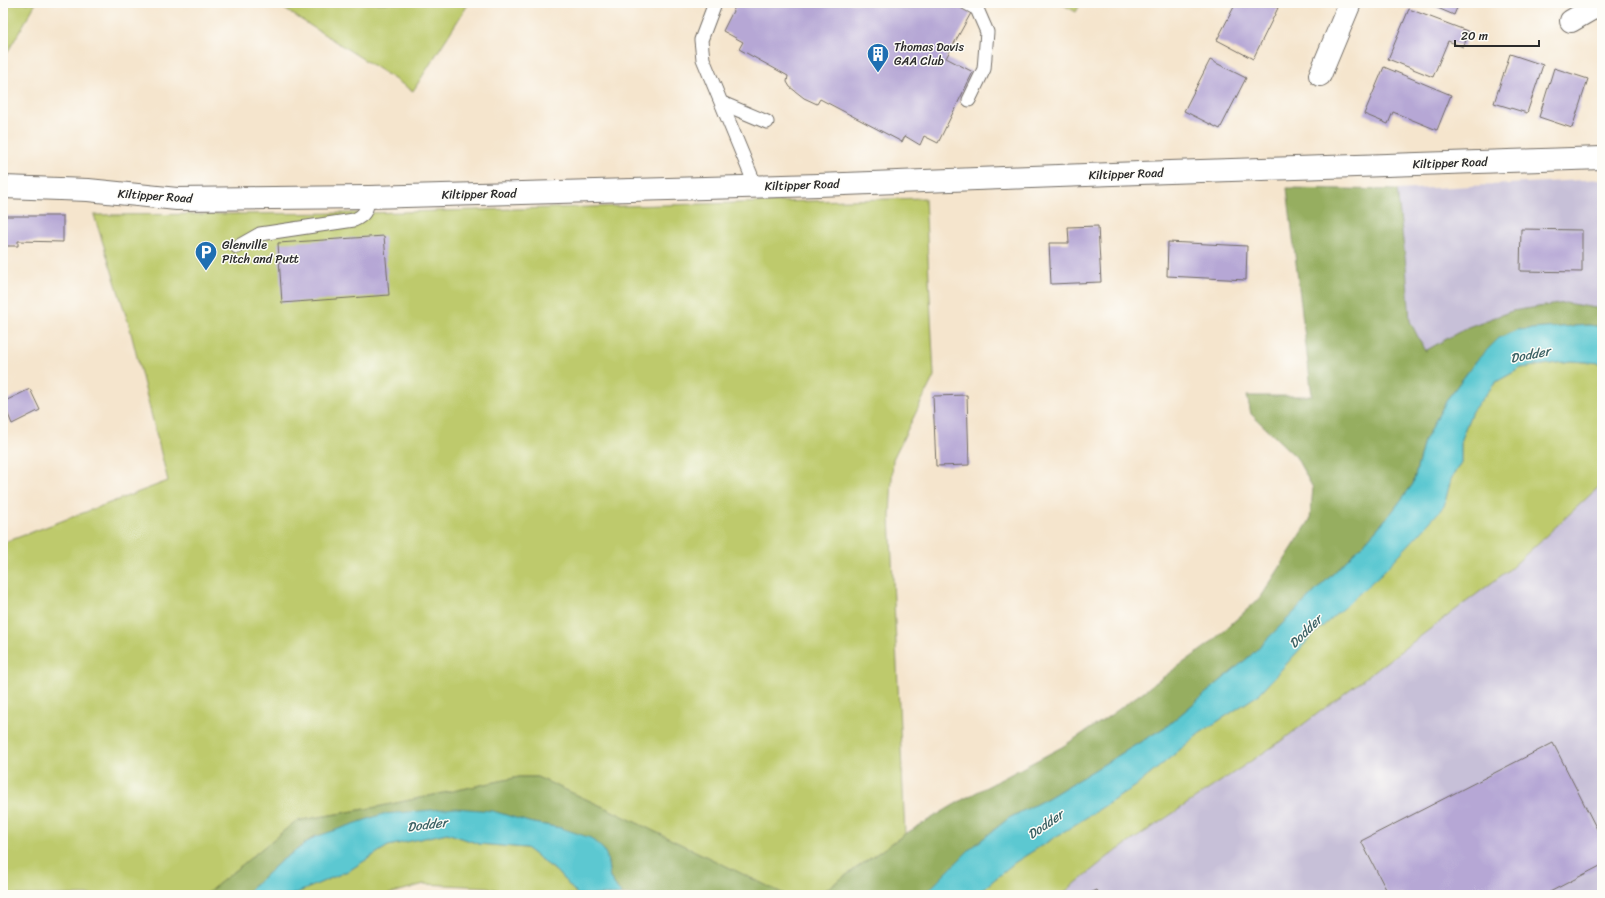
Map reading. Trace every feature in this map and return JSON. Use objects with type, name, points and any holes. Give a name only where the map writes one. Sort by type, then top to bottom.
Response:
[{"type":"street","points":[[1320,75],[1350,3]]},
{"type":"street","points":[[1571,21],[1602,3]]},
{"type":"street","name":"Kiltipper Road","points":[[3,187],[88,190],[177,199],[370,197],[756,187],[1602,158]]},
{"type":"lane","points":[[715,3],[701,40],[703,59],[756,187]]},
{"type":"lane","points":[[966,3],[977,9],[987,32],[984,69],[969,100]]},
{"type":"lane","points":[[722,103],[767,122]]},
{"type":"lane","points":[[237,247],[260,234],[354,220],[366,213],[370,197]]},
{"type":"shaded area","points":[[1602,179],[1602,309],[1565,303],[1512,311],[1468,327],[1425,351],[1410,321],[1406,266],[1397,190]]},
{"type":"shaded area","points":[[1602,484],[1602,895],[1061,895],[1109,856],[1281,741],[1510,569]]},
{"type":"green space","points":[[3,3],[36,3],[3,60]]},
{"type":"green space","points":[[275,3],[469,3],[413,91]]},
{"type":"green space","points":[[1060,3],[1081,3],[1076,12]]},
{"type":"green space","points":[[1287,188],[1397,190],[1406,266],[1410,321],[1425,351],[1468,327],[1512,311],[1565,303],[1602,309],[1602,327],[1589,325],[1517,330],[1499,338],[1477,360],[1448,398],[1424,441],[1413,484],[1392,512],[1365,542],[1250,656],[1167,726],[1048,798],[1009,818],[969,850],[924,895],[818,895],[905,834],[962,800],[1062,747],[1108,717],[1208,645],[1261,597],[1310,520],[1313,488],[1296,457],[1251,414],[1247,396],[1312,396]]},
{"type":"green space","name":"Glenville Pitch and Putt","points":[[925,198],[934,376],[893,459],[890,516],[905,834],[818,895],[786,895],[610,810],[537,777],[519,777],[377,807],[296,821],[205,895],[3,895],[3,543],[168,481],[129,325],[94,215],[365,213]]},
{"type":"green space","points":[[1571,361],[1602,363],[1602,484],[1510,569],[1281,741],[1109,856],[1061,895],[976,895],[1014,863],[1136,786],[1200,733],[1258,695],[1312,636],[1444,506],[1451,479],[1461,462],[1461,439],[1472,411],[1496,382],[1521,368]]},
{"type":"green space","points":[[519,777],[537,777],[610,810],[786,895],[622,895],[610,878],[607,857],[561,828],[529,822],[315,836],[281,861],[244,895],[205,895],[296,821],[377,807]]},
{"type":"green space","points":[[447,833],[479,844],[526,848],[556,871],[578,895],[512,895],[487,887],[424,884],[386,895],[292,895],[350,870],[388,846]]},
{"type":"water","name":"Dodder","points":[[1589,325],[1602,327],[1602,363],[1571,361],[1521,368],[1496,382],[1472,411],[1461,439],[1461,462],[1451,479],[1444,506],[1382,573],[1312,636],[1258,695],[1200,733],[1136,786],[1014,863],[976,895],[924,895],[969,850],[1009,818],[1048,798],[1167,726],[1250,656],[1365,542],[1392,512],[1413,484],[1424,441],[1448,398],[1477,360],[1499,338],[1517,330]]},
{"type":"water","name":"Dodder","points":[[456,808],[493,811],[529,822],[561,828],[591,838],[604,850],[607,857],[610,878],[622,895],[578,895],[556,871],[526,848],[479,844],[447,833],[388,846],[350,870],[292,895],[244,895],[281,861],[315,837],[383,814]]},
{"type":"building","name":"Thomas Davis GAA Club","points":[[737,3],[952,3],[971,13],[946,58],[973,72],[938,143],[924,136],[920,145],[905,136],[902,142],[820,99],[817,104],[804,98],[790,87],[787,82],[788,76],[739,49],[743,42],[723,31]]},
{"type":"building","points":[[1236,3],[1268,3],[1278,8],[1253,59],[1217,40]]},
{"type":"building","points":[[1426,3],[1459,3],[1454,15]]},
{"type":"building","points":[[1409,9],[1470,32],[1463,47],[1448,41],[1433,77],[1388,59]]},
{"type":"building","points":[[1510,54],[1543,65],[1527,113],[1494,103]]},
{"type":"building","points":[[1210,60],[1246,78],[1220,129],[1184,111]]},
{"type":"building","points":[[1384,67],[1451,95],[1437,130],[1393,112],[1388,124],[1364,114]]},
{"type":"building","points":[[1554,68],[1588,79],[1572,128],[1539,117]]},
{"type":"building","points":[[3,216],[63,216],[63,242],[18,241],[18,246],[3,246]]},
{"type":"building","points":[[1098,226],[1101,282],[1051,284],[1049,243],[1069,243],[1068,227]]},
{"type":"building","points":[[1521,229],[1582,230],[1582,272],[1520,271]]},
{"type":"building","points":[[384,236],[389,295],[282,303],[278,243]]},
{"type":"building","points":[[1168,242],[1247,246],[1246,280],[1167,276]]},
{"type":"building","points":[[30,389],[40,410],[12,424],[3,402]]},
{"type":"building","points":[[967,395],[969,465],[936,466],[933,396]]},
{"type":"building","points":[[1553,743],[1602,839],[1602,865],[1544,895],[1389,895],[1361,841]]},
{"type":"building","points":[[1097,890],[1100,895],[1086,895]]},
{"type":"place","name":"Thomas Davis GAA Club","points":[[878,74]]},
{"type":"place","name":"Glenville Pitch and Putt","points":[[206,272]]}]
